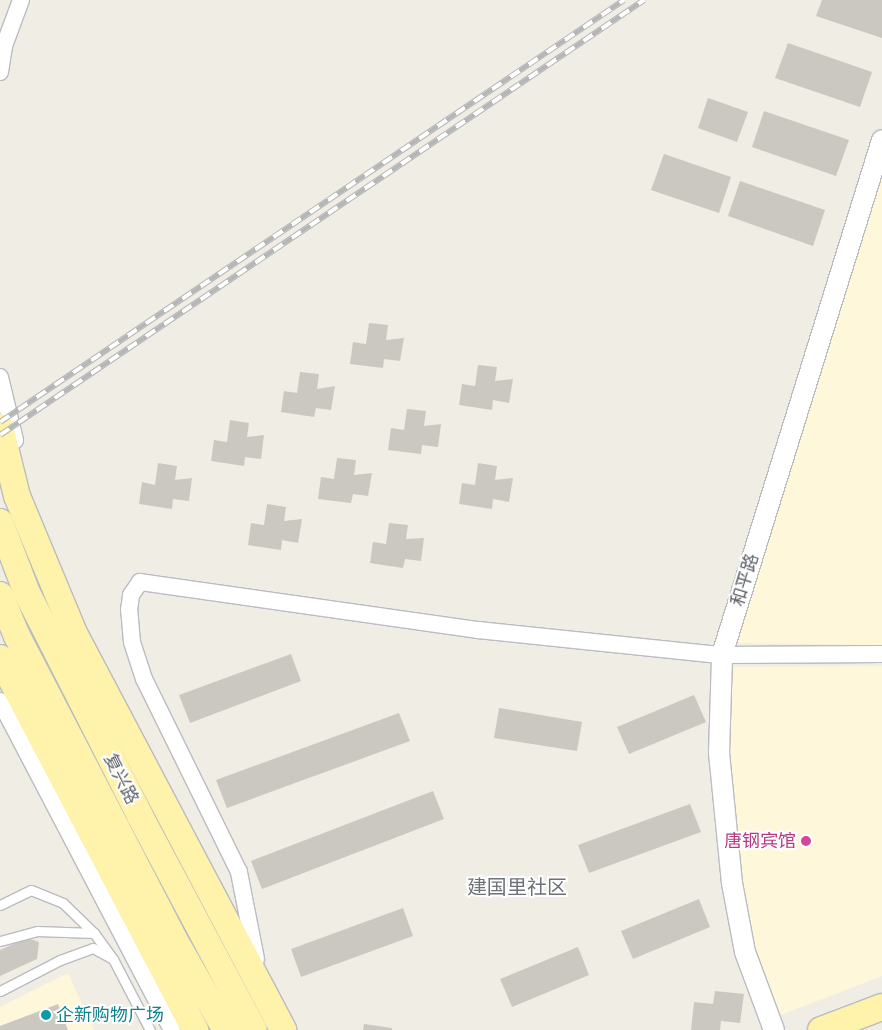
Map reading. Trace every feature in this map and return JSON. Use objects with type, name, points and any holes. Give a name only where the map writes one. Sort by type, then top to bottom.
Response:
[{"type":"main road","points":[[0,428],[17,496],[74,633],[283,1030]]},
{"type":"main road","name":"复兴路","points":[[0,522],[27,593],[140,816],[254,1030]]},
{"type":"main road","name":"复兴路","points":[[0,595],[17,636],[179,948],[226,1030]]},
{"type":"main road","points":[[0,658],[195,1030]]},
{"type":"main road","points":[[821,1030],[882,1007]]},
{"type":"street","points":[[0,72],[4,46],[21,0]]},
{"type":"street","name":"和平路","points":[[774,1030],[745,952],[732,883],[718,753],[722,655],[882,140]]},
{"type":"street","points":[[0,377],[26,485],[87,640],[294,1030]]},
{"type":"street","points":[[256,958],[238,872],[141,670],[132,642],[129,610],[131,595],[140,582],[478,630],[722,655],[882,654]]},
{"type":"street","points":[[0,701],[172,1030]]},
{"type":"lane","points":[[0,905],[31,890],[63,903],[94,933],[113,959],[150,1030]]},
{"type":"lane","points":[[0,941],[37,931],[94,933]]},
{"type":"lane","points":[[0,991],[60,960],[93,948],[113,959]]},
{"type":"shaded area","points":[[882,173],[882,645],[734,643]]},
{"type":"shaded area","name":"唐钢宾馆","points":[[882,666],[882,976],[776,1017],[750,950],[726,802],[728,667]]},
{"type":"shaded area","name":"企新购物广场","points":[[68,973],[94,1030],[0,1030],[0,1007]]},
{"type":"building","points":[[822,0],[882,0],[882,38],[816,16]]},
{"type":"building","points":[[788,43],[872,72],[860,107],[775,78]]},
{"type":"building","points":[[708,98],[748,112],[737,142],[698,128]]},
{"type":"building","points":[[764,111],[849,140],[836,176],[752,147]]},
{"type":"building","points":[[664,154],[731,177],[719,213],[651,190]]},
{"type":"building","points":[[740,181],[825,210],[813,246],[728,216]]},
{"type":"building","points":[[369,323],[388,325],[386,340],[404,338],[400,361],[384,359],[383,368],[350,364],[353,342],[366,344]]},
{"type":"building","points":[[478,365],[497,367],[495,381],[513,379],[509,403],[493,400],[492,410],[459,405],[462,384],[475,386]]},
{"type":"building","points":[[300,372],[319,374],[317,389],[335,386],[331,410],[316,408],[314,417],[281,412],[284,391],[297,393]]},
{"type":"building","points":[[407,409],[426,411],[424,426],[441,424],[438,447],[422,445],[421,454],[388,450],[391,428],[404,430]]},
{"type":"building","points":[[230,420],[249,423],[247,437],[264,435],[261,459],[245,457],[244,466],[211,461],[214,440],[227,442]]},
{"type":"building","points":[[337,458],[356,460],[354,475],[372,473],[368,496],[353,494],[351,503],[318,499],[321,477],[334,479]]},
{"type":"building","points":[[158,463],[177,466],[175,480],[192,478],[189,501],[173,499],[172,509],[139,504],[142,482],[155,485]]},
{"type":"building","points":[[478,463],[497,466],[495,480],[513,478],[509,502],[493,499],[492,509],[459,504],[462,483],[475,485]]},
{"type":"building","points":[[267,504],[286,507],[284,521],[302,519],[298,543],[282,540],[281,550],[248,545],[251,523],[264,525]]},
{"type":"building","points":[[389,523],[408,525],[406,539],[424,538],[421,561],[405,559],[403,568],[370,563],[373,542],[386,544]]},
{"type":"building","points":[[291,654],[301,681],[190,723],[179,695]]},
{"type":"building","points":[[694,695],[706,722],[629,754],[617,727]]},
{"type":"building","points":[[499,708],[582,722],[577,751],[494,738]]},
{"type":"building","points":[[399,713],[410,741],[227,808],[216,780]]},
{"type":"building","points":[[433,791],[444,819],[262,889],[251,861]]},
{"type":"building","points":[[690,804],[701,832],[589,873],[578,845]]},
{"type":"building","points":[[699,899],[710,927],[633,959],[621,931]]},
{"type":"building","points":[[403,908],[413,936],[301,977],[291,949]]},
{"type":"building","points":[[27,938],[39,942],[37,959],[0,976],[0,950]]},
{"type":"building","points":[[578,947],[589,975],[512,1007],[500,979]]},
{"type":"building","points":[[715,991],[744,994],[740,1023],[721,1021],[720,1030],[691,1030],[694,1002],[713,1004]]},
{"type":"building","name":"企新购物广场","points":[[58,1004],[68,1030],[0,1030],[0,1026]]},
{"type":"building","points":[[364,1024],[392,1028],[392,1030],[363,1030]]},
{"type":"railway","points":[[0,422],[624,0]]},
{"type":"railway","points":[[0,435],[644,0]]},
{"type":"place","name":"唐钢宾馆","points":[[806,841]]},
{"type":"place","name":"企新购物广场","points":[[46,1015]]},
{"type":"district","name":"建国里社区","points":[[517,887]]}]
